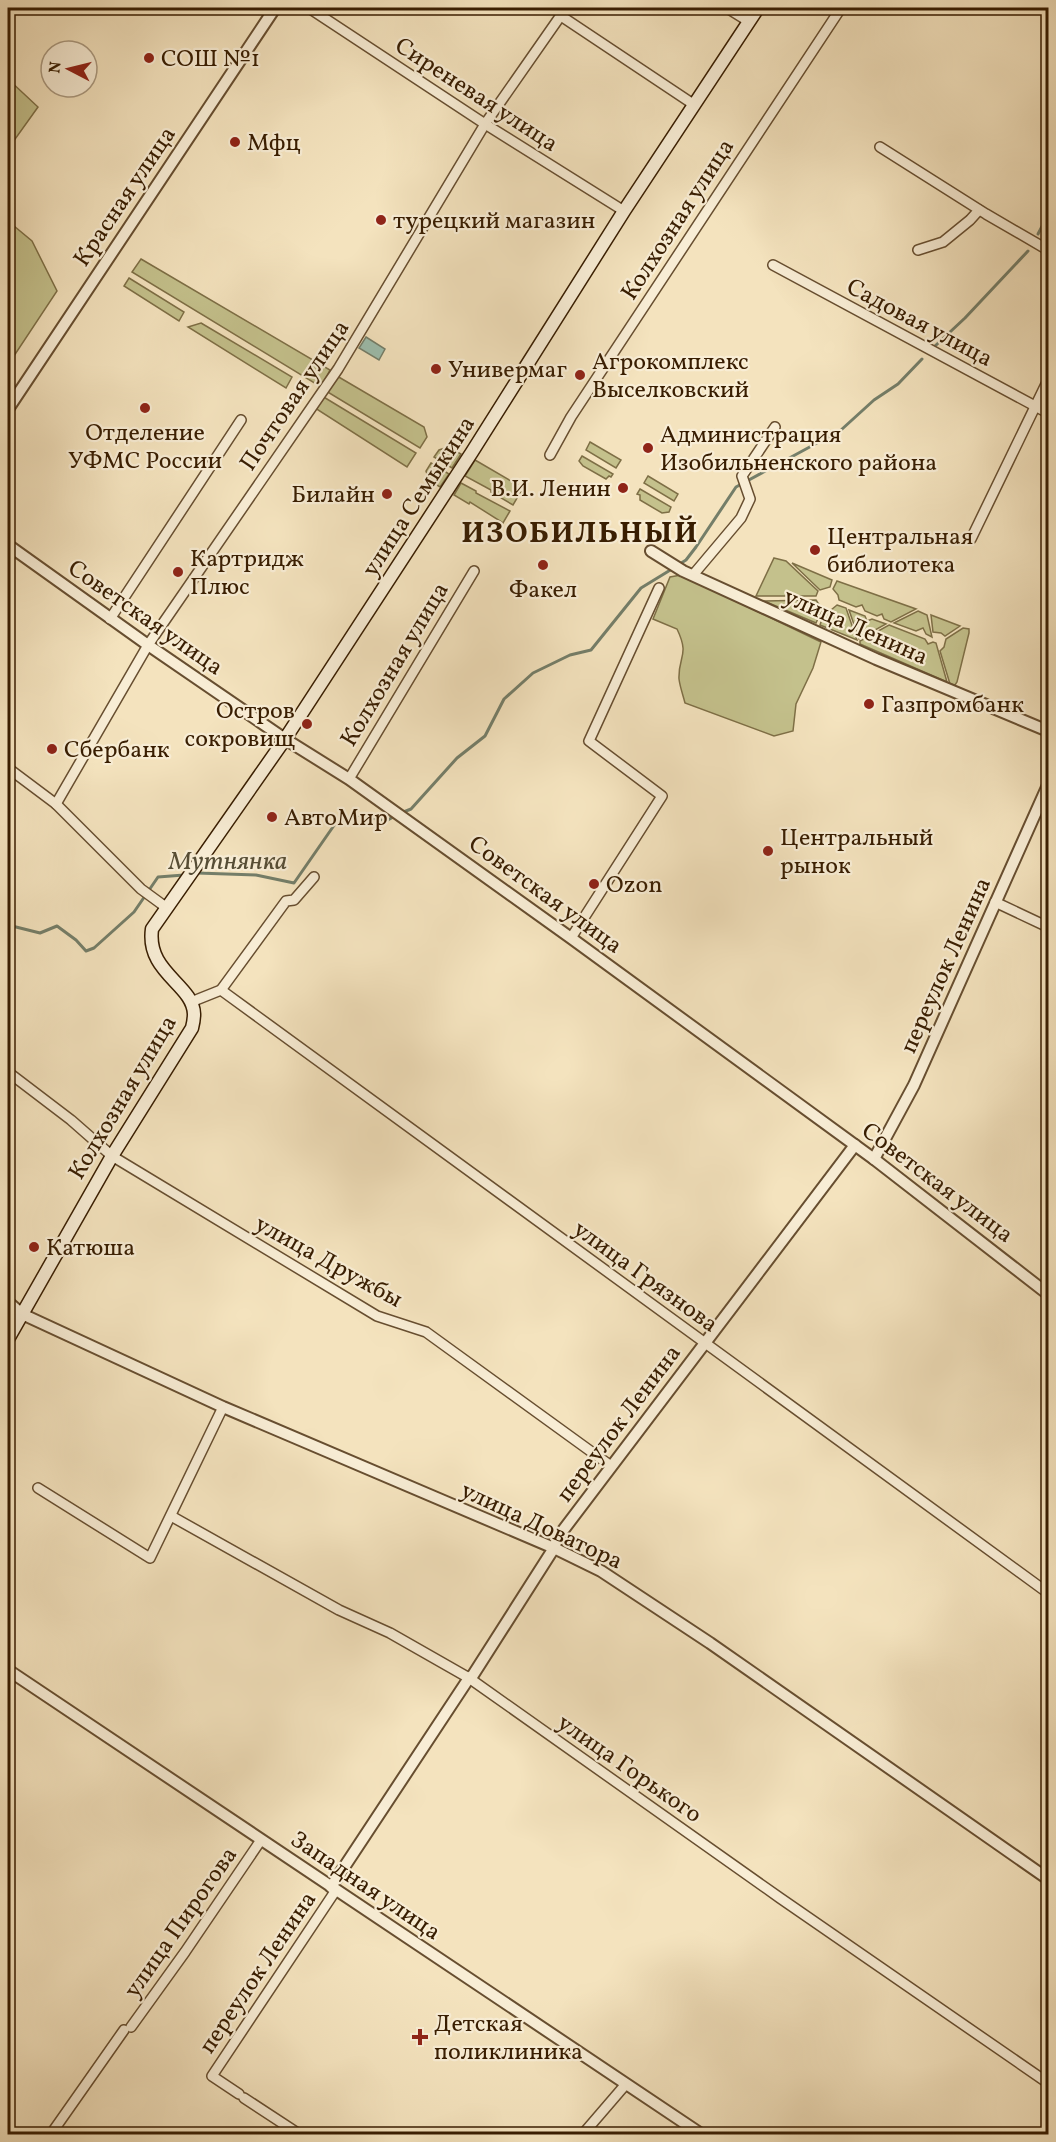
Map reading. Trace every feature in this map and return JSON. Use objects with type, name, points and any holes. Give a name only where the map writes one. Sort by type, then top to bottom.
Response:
[{"type":"main road","name":"улица Семыкина","points":[[191,1002],[153,952],[150,940],[152,929],[285,739],[472,452],[693,104],[758,8]]},
{"type":"main road","name":"Колхозная улица","points":[[8,1339],[112,1156],[192,1028],[194,1014],[191,1002]]},
{"type":"street","name":"Красная улица","points":[[8,409],[275,8]]},
{"type":"street","name":"Сиреневая улица","points":[[309,8],[485,124],[624,211]]},
{"type":"street","points":[[727,8],[748,21]]},
{"type":"street","name":"Колхозная улица","points":[[550,455],[571,417],[841,8]]},
{"type":"street","name":"Почтовая улица","points":[[56,804],[148,645],[338,369],[485,124],[563,12]]},
{"type":"street","points":[[563,12],[693,104]]},
{"type":"street","points":[[880,147],[979,210],[1048,250]]},
{"type":"street","points":[[918,250],[943,242],[979,210]]},
{"type":"street","name":"Садовая улица","points":[[773,265],[1048,413]]},
{"type":"street","points":[[971,539],[1037,407],[1048,380]]},
{"type":"street","points":[[111,619],[241,420]]},
{"type":"street","points":[[688,573],[741,518],[750,499],[742,476],[775,427]]},
{"type":"street","name":"Советская улица","points":[[8,545],[148,645],[285,739],[349,779],[571,938],[874,1159],[1048,1294]]},
{"type":"street","name":"улица Ленина","points":[[651,551],[688,573],[876,659],[1048,731]]},
{"type":"street","name":"Колхозная улица","points":[[349,779],[474,571]]},
{"type":"street","points":[[571,938],[662,796],[589,741],[660,588]]},
{"type":"street","points":[[8,768],[56,804],[142,890],[167,908]]},
{"type":"street","name":"переулок Ленина","points":[[874,1159],[914,1085],[1048,785]]},
{"type":"street","points":[[221,990],[286,901],[294,900],[315,877]]},
{"type":"street","points":[[995,902],[1048,927]]},
{"type":"street","name":"Колхозная улица","points":[[191,1002],[221,990]]},
{"type":"street","name":"улица Грязнова","points":[[221,990],[1048,1593]]},
{"type":"street","name":"улица Дружбы","points":[[8,1072],[71,1120],[112,1156],[377,1316],[426,1332],[611,1466]]},
{"type":"street","name":"переулок Ленина","points":[[300,2134],[212,2076],[473,1675],[554,1548],[558,1537],[855,1145]]},
{"type":"street","name":"улица Доватора","points":[[8,1302],[22,1314],[223,1407],[554,1548],[601,1571],[1048,1879]]},
{"type":"street","points":[[38,1488],[150,1558],[223,1407]]},
{"type":"street","name":"улица Горького","points":[[171,1516],[339,1610],[390,1633],[469,1678],[780,1898],[1048,2083]]},
{"type":"street","name":"Западная улица","points":[[8,1670],[701,2134]]},
{"type":"street","name":"улица Пирогова","points":[[51,2134],[185,1952],[261,1840]]},
{"type":"street","points":[[583,2134],[626,2084]]},
{"type":"shaded area","points":[[8,79],[38,107],[8,149]]},
{"type":"shaded area","points":[[8,221],[32,241],[57,291],[8,365]]},
{"type":"shaded area","points":[[141,259],[330,370],[321,387],[132,272]]},
{"type":"shaded area","points":[[129,278],[184,312],[179,321],[124,286]]},
{"type":"shaded area","points":[[201,323],[292,377],[286,388],[188,327]]},
{"type":"shaded area","points":[[366,337],[385,349],[379,360],[359,348]]},
{"type":"shaded area","points":[[337,376],[424,427],[427,437],[420,448],[326,391]]},
{"type":"shaded area","points":[[322,396],[416,453],[407,467],[315,408]]},
{"type":"shaded area","points":[[590,442],[621,460],[616,468],[586,450]]},
{"type":"shaded area","points":[[448,447],[461,454],[452,468],[434,457],[439,450]]},
{"type":"shaded area","points":[[582,456],[613,474],[606,479],[583,466],[579,461]]},
{"type":"shaded area","points":[[475,460],[523,488],[513,505],[465,476]]},
{"type":"shaded area","points":[[431,463],[449,474],[440,487],[429,480],[426,471]]},
{"type":"shaded area","points":[[648,476],[678,494],[674,501],[644,483]]},
{"type":"shaded area","points":[[461,483],[510,511],[503,523],[470,502],[469,504],[454,495]]},
{"type":"shaded area","points":[[640,489],[671,507],[669,512],[662,513],[640,500],[640,495],[637,494]]},
{"type":"shaded area","points":[[774,558],[786,561],[818,591],[816,596],[756,596]]},
{"type":"shaded area","points":[[792,563],[832,580],[830,587],[820,590]]},
{"type":"shaded area","points":[[681,575],[821,642],[813,668],[796,704],[793,731],[774,736],[685,703],[679,679],[683,651],[681,638],[677,629],[653,619],[670,577]]},
{"type":"shaded area","points":[[837,581],[916,609],[891,622],[884,619],[882,614],[877,616],[865,611],[862,605],[856,607],[839,600],[833,589]]},
{"type":"shaded area","points":[[816,600],[822,609],[816,623],[764,601]]},
{"type":"shaded area","points":[[837,605],[846,608],[857,640],[820,625],[825,610],[831,610]]},
{"type":"shaded area","points":[[849,610],[865,616],[867,621],[872,619],[886,624],[859,639]]},
{"type":"shaded area","points":[[918,611],[927,615],[932,637],[926,634],[923,628],[916,631],[894,623]]},
{"type":"shaded area","points":[[931,615],[960,626],[945,636],[933,632]]},
{"type":"shaded area","points":[[889,625],[925,639],[928,644],[936,643],[947,682],[860,644],[860,641]]},
{"type":"shaded area","points":[[963,628],[969,629],[969,633],[955,685],[950,684],[940,651],[946,639]]},
{"type":"waterway","name":"Мутнянка","points":[[1038,234],[1048,215]]},
{"type":"waterway","name":"Мутнянка","points":[[935,346],[965,318],[1028,251]]},
{"type":"waterway","name":"Мутнянка","points":[[678,565],[686,560],[696,547],[736,487],[841,430],[874,400],[898,384],[922,359]]},
{"type":"waterway","name":"Мутнянка","points":[[401,813],[411,809],[457,758],[485,736],[504,699],[533,673],[570,655],[591,650],[641,588],[672,569]]},
{"type":"waterway","name":"Мутнянка","points":[[197,873],[256,875],[294,883],[335,824],[357,815],[386,821],[395,816]]},
{"type":"waterway","name":"Мутнянка","points":[[8,925],[40,933],[57,926],[76,940],[86,951],[94,948],[134,912],[158,877],[184,875]]},
{"type":"place","name":"СОШ №1","points":[[149,58]]},
{"type":"place","name":"Мфц","points":[[235,142]]},
{"type":"place","name":"турецкий магазин","points":[[381,220]]},
{"type":"place","name":"Универмаг","points":[[436,369]]},
{"type":"place","name":"Агрокомплекс Выселковский","points":[[580,375]]},
{"type":"place","name":"Отделение УФМС России","points":[[145,408]]},
{"type":"place","name":"Администрация Изобильненского района","points":[[648,448]]},
{"type":"place","name":"В.И. Ленин","points":[[623,488]]},
{"type":"place","name":"Билайн","points":[[387,494]]},
{"type":"place","name":"Центральная библиотека","points":[[815,550]]},
{"type":"place","name":"Факел","points":[[543,565]]},
{"type":"place","name":"Картридж Плюс","points":[[178,572]]},
{"type":"place","name":"Газпромбанк","points":[[869,704]]},
{"type":"place","name":"Остров сокровищ","points":[[307,724]]},
{"type":"place","name":"Сбербанк","points":[[52,749]]},
{"type":"place","name":"АвтоМир","points":[[272,817]]},
{"type":"place","name":"Центральный рынок","points":[[768,851]]},
{"type":"place","name":"Ozon","points":[[594,884]]},
{"type":"place","name":"Катюша","points":[[34,1247]]},
{"type":"place","name":"Детская поликлиника","points":[[420,2037]]},
{"type":"district","name":"ИЗОБИЛЬНЫЙ","points":[[580,532]]}]
